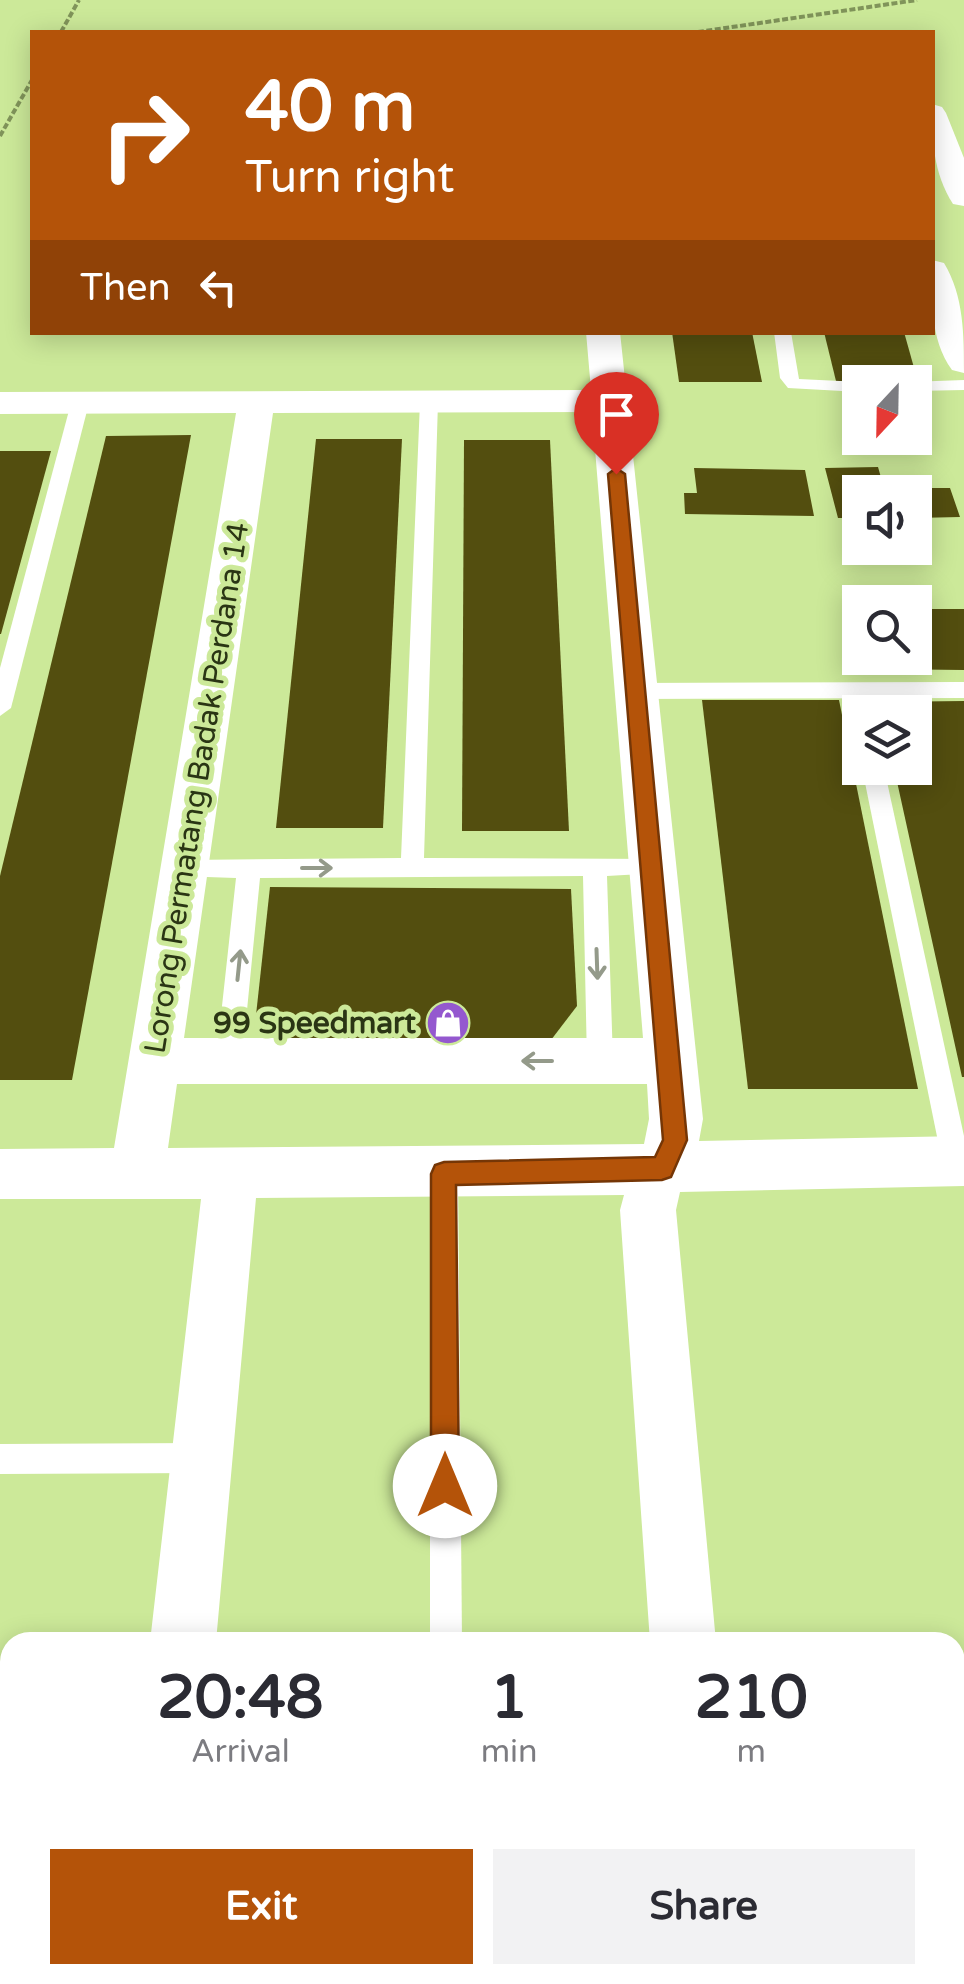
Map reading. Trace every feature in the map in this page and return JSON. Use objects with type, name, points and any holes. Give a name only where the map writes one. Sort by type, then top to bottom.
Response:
[{"type":"street","points":[[935,122],[964,197]]},
{"type":"street","points":[[935,260],[964,260]]},
{"type":"street","points":[[935,279],[964,362]]},
{"type":"street","points":[[602,335],[675,1140],[648,1210],[682,1632]]},
{"type":"street","name":"Lorong Permatang Badak Perdana 14","points":[[136,1174],[256,402]]},
{"type":"street","points":[[0,403],[610,402]]},
{"type":"street","points":[[154,1062],[670,1060]]},
{"type":"street","points":[[0,1174],[444,1174],[960,1160]]},
{"type":"street","points":[[184,1632],[231,1174]]},
{"type":"lane","points":[[783,335],[794,384],[842,386]]},
{"type":"lane","points":[[932,386],[964,385]]},
{"type":"lane","points":[[412,868],[430,402]]},
{"type":"lane","points":[[0,708],[80,404]]},
{"type":"lane","points":[[920,695],[964,690]]},
{"type":"lane","points":[[634,692],[842,701]]},
{"type":"lane","points":[[877,785],[960,1160]]},
{"type":"lane","points":[[185,869],[650,866]]},
{"type":"lane","points":[[595,867],[600,1061]]},
{"type":"lane","points":[[230,1062],[250,869]]},
{"type":"lane","points":[[444,1174],[446,1632]]},
{"type":"lane","points":[[0,1460],[201,1458]]},
{"type":"path","points":[[62,30],[78,0]]},
{"type":"path","points":[[707,30],[917,0]]},
{"type":"path","points":[[0,136],[30,84]]},
{"type":"building","points":[[672,335],[753,335],[762,382],[679,382]]},
{"type":"building","points":[[825,335],[905,335],[913,365],[842,365],[842,381],[836,381]]},
{"type":"building","points":[[191,435],[72,1080],[0,1080],[0,876],[106,436]]},
{"type":"building","points":[[316,439],[402,439],[383,828],[276,828]]},
{"type":"building","points":[[464,440],[550,440],[569,831],[462,831]]},
{"type":"building","points":[[0,451],[51,451],[1,634],[0,634]]},
{"type":"building","points":[[878,467],[880,475],[842,475],[842,518],[838,518],[825,468]]},
{"type":"building","points":[[694,468],[805,470],[814,516],[685,514],[684,493],[697,493]]},
{"type":"building","points":[[932,488],[950,488],[960,517],[932,518]]},
{"type":"building","points":[[932,609],[964,609],[964,670],[932,670]]},
{"type":"building","points":[[702,700],[839,700],[842,785],[856,785],[918,1089],[748,1089]]},
{"type":"building","points":[[932,701],[964,701],[964,1077],[898,785],[932,785]]},
{"type":"building","points":[[270,887],[571,889],[577,1006],[551,1040],[288,1048],[256,1015]]},
{"type":"place","name":"99 Speedmart","points":[[448,1023]]},
{"type":"route","points":[[445,1486],[444,1174],[662,1168],[675,1140],[616,474]]}]
